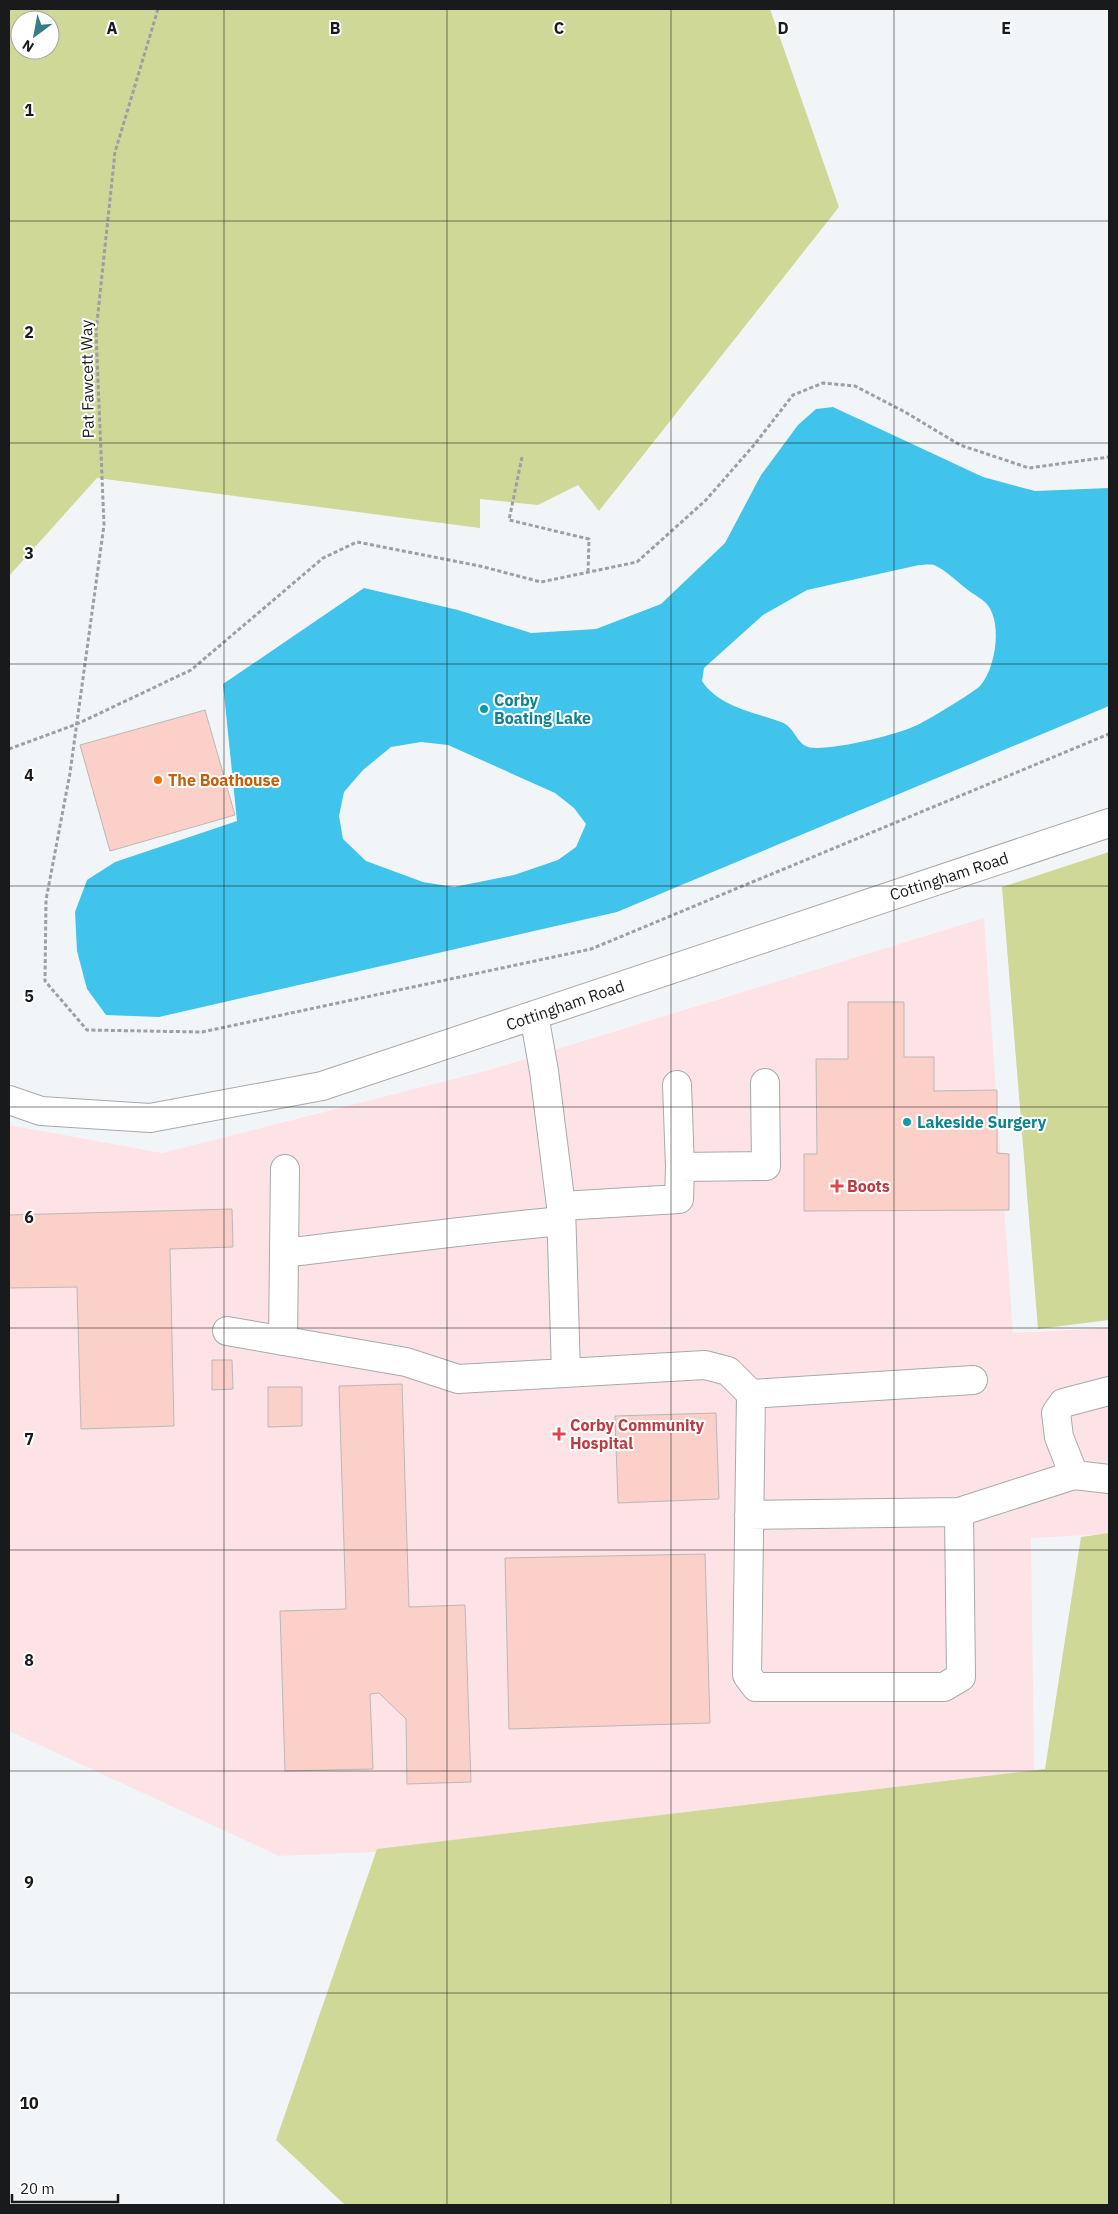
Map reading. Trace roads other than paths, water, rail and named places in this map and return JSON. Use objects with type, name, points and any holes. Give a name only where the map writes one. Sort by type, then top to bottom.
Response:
[{"type":"street","name":"Cottingham Road","points":[[9,1100],[41,1110],[150,1118],[322,1086],[1109,823]]},
{"type":"street","points":[[534,1015],[544,1070],[561,1214],[566,1373]]},
{"type":"street","points":[[680,1167],[766,1166],[765,1083]]},
{"type":"street","points":[[284,1253],[380,1242],[561,1214],[678,1199],[680,1167],[677,1085]]},
{"type":"street","points":[[283,1341],[285,1169]]},
{"type":"street","points":[[228,1331],[406,1362],[458,1379],[705,1365],[728,1371],[751,1394],[748,1675],[756,1687],[944,1687],[961,1677],[959,1512]]},
{"type":"street","points":[[751,1394],[973,1380]]},
{"type":"street","points":[[1074,1475],[1059,1437],[1056,1413],[1063,1403],[1109,1392]]},
{"type":"street","points":[[749,1516],[959,1512],[1074,1475],[1109,1480]]},
{"type":"water","name":"Corby Boating Lake","points":[[833,407],[983,477],[1035,491],[1109,488],[1109,706],[617,912],[159,1017],[106,1015],[87,989],[77,951],[75,912],[87,880],[115,862],[237,821],[223,684],[364,588],[458,610],[531,633],[596,629],[661,604],[725,543],[761,475],[798,425],[816,409]],"holes":[[[919,565],[938,567],[985,602],[993,615],[996,636],[990,669],[980,686],[920,723],[906,730],[861,742],[830,747],[808,747],[801,742],[786,724],[727,703],[709,690],[702,681],[704,668],[763,615],[807,590]],[[421,742],[448,745],[555,793],[574,808],[586,824],[576,847],[558,860],[514,875],[454,887],[423,882],[366,861],[343,839],[339,816],[344,792],[363,770],[391,747]]]},
{"type":"place","name":"Corby Boating Lake","points":[[484,709]]},
{"type":"place","name":"The Boathouse","points":[[158,780]]},
{"type":"place","name":"Lakeside Surgery","points":[[907,1122]]},
{"type":"place","name":"Boots","points":[[837,1186]]},
{"type":"place","name":"Corby Community Hospital","points":[[559,1434]]}]
